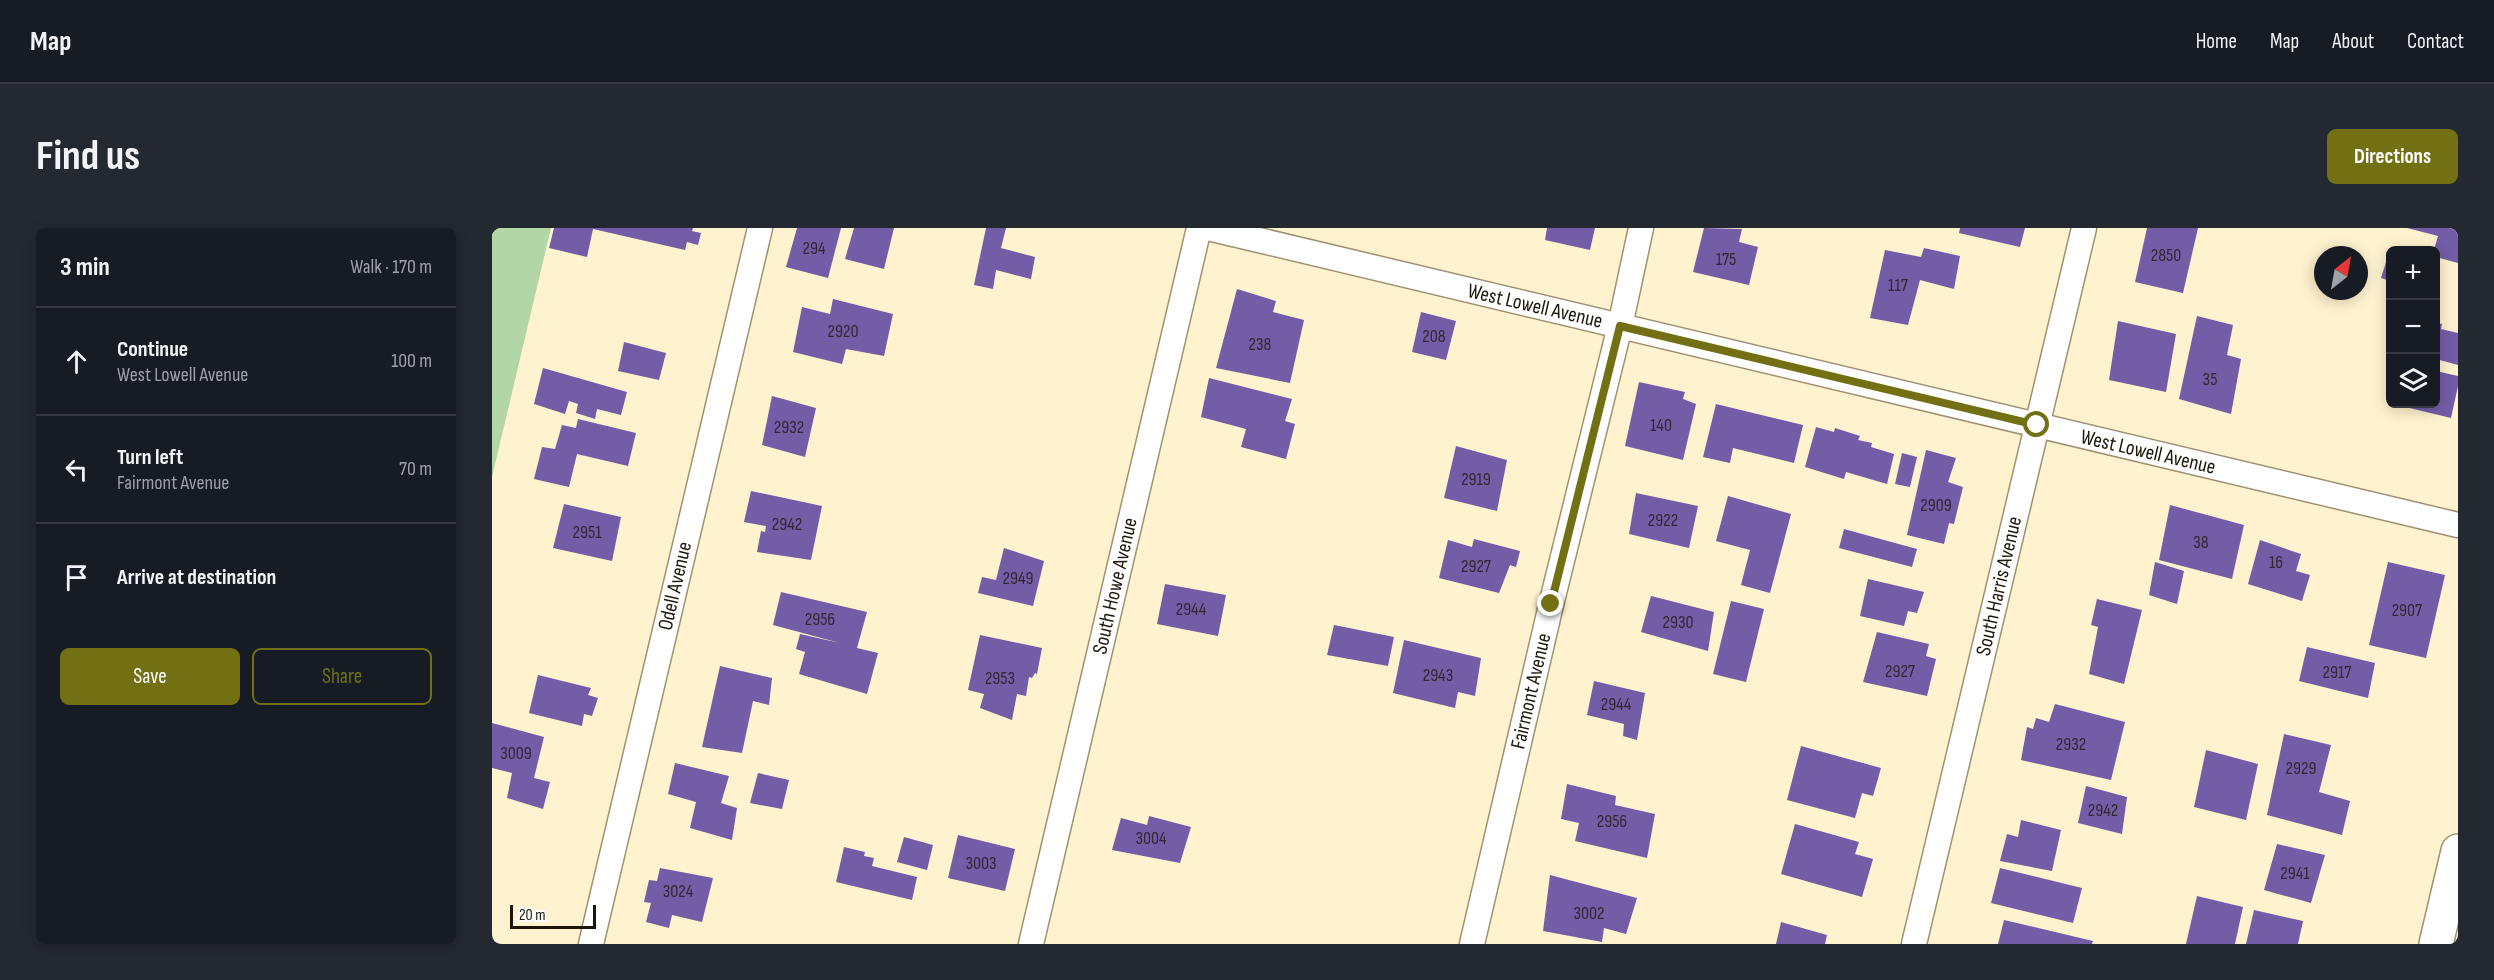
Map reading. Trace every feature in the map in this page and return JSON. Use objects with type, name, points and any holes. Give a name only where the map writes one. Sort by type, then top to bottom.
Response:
[{"type":"main road","points":[[2436,944],[2458,851]]},
{"type":"street","name":"Odell Avenue","points":[[591,944],[760,228]]},
{"type":"street","name":"South Howe Avenue","points":[[1031,944],[1198,228]]},
{"type":"street","name":"West Lowell Avenue","points":[[1208,228],[2458,525]]},
{"type":"street","name":"Fairmont Avenue","points":[[1472,944],[1551,604],[1620,326],[1641,228]]},
{"type":"street","name":"South Harris Avenue","points":[[1914,944],[2084,228]]},
{"type":"green space","points":[[492,228],[551,228],[492,477]]},
{"type":"building","points":[[554,228],[693,228],[692,231],[701,233],[698,245],[687,242],[685,250],[593,229],[587,257],[549,248]]},
{"type":"building","points":[[797,228],[841,228],[828,278],[786,267]]},
{"type":"building","points":[[854,228],[894,228],[884,269],[845,259]]},
{"type":"building","points":[[986,228],[1006,228],[1001,248],[1035,257],[1031,279],[996,270],[993,289],[974,285]]},
{"type":"building","points":[[1547,228],[1595,228],[1590,250],[1545,240]]},
{"type":"building","points":[[1704,228],[1742,229],[1739,242],[1758,247],[1749,285],[1693,272]]},
{"type":"building","points":[[1960,228],[2025,228],[2020,247],[1959,233]]},
{"type":"building","points":[[2147,228],[2198,228],[2183,293],[2135,282]]},
{"type":"building","points":[[2407,228],[2458,228],[2458,263],[2440,258],[2440,246],[2435,246],[2438,236]]},
{"type":"building","points":[[1924,248],[1960,256],[1954,289],[1920,280],[1908,325],[1870,318],[1885,250],[1921,257]]},
{"type":"building","points":[[2386,262],[2386,280],[2381,278]]},
{"type":"building","points":[[1237,289],[1276,301],[1273,312],[1304,320],[1290,383],[1216,368]]},
{"type":"building","points":[[833,299],[893,314],[884,356],[846,349],[842,364],[793,352],[802,307],[830,314]]},
{"type":"building","points":[[1421,312],[1456,321],[1446,360],[1412,352]]},
{"type":"building","points":[[2197,316],[2233,325],[2227,355],[2241,359],[2231,414],[2179,399]]},
{"type":"building","points":[[2118,321],[2176,334],[2166,392],[2109,380]]},
{"type":"building","points":[[2440,324],[2442,324],[2441,329],[2458,333],[2458,365],[2440,360]]},
{"type":"building","points":[[624,342],[666,353],[659,380],[618,371]]},
{"type":"building","points":[[543,368],[627,392],[621,415],[597,409],[595,419],[576,413],[578,404],[569,401],[565,414],[534,404]]},
{"type":"building","points":[[2440,372],[2458,376],[2451,418],[2410,408],[2440,408]]},
{"type":"building","points":[[1209,378],[1292,399],[1285,421],[1295,424],[1286,459],[1241,447],[1246,429],[1201,417]]},
{"type":"building","points":[[1639,382],[1685,392],[1683,399],[1696,404],[1683,460],[1625,446]]},
{"type":"building","points":[[772,396],[816,408],[805,457],[762,445]]},
{"type":"building","points":[[1716,404],[1803,425],[1794,463],[1733,448],[1730,463],[1703,457]]},
{"type":"building","points":[[578,419],[636,433],[628,466],[577,454],[569,487],[534,479],[542,447],[555,449],[562,425],[576,428]]},
{"type":"building","points":[[1816,427],[1834,432],[1835,428],[1860,436],[1858,440],[1872,443],[1871,447],[1894,454],[1887,484],[1846,472],[1844,479],[1805,467]]},
{"type":"building","points":[[1456,446],[1507,460],[1497,511],[1444,498]]},
{"type":"building","points":[[1926,450],[1956,458],[1948,482],[1963,487],[1954,524],[1949,523],[1944,544],[1907,535]]},
{"type":"building","points":[[1902,453],[1917,457],[1910,487],[1895,484]]},
{"type":"building","points":[[751,491],[822,506],[811,560],[757,552],[761,531],[765,532],[766,526],[744,522]]},
{"type":"building","points":[[1636,493],[1698,506],[1689,548],[1629,534]]},
{"type":"building","points":[[1728,496],[1791,514],[1770,593],[1741,585],[1750,550],[1716,541]]},
{"type":"building","points":[[564,504],[621,517],[612,561],[553,548]]},
{"type":"building","points":[[2170,505],[2244,525],[2232,579],[2159,560]]},
{"type":"building","points":[[1844,529],[1917,549],[1912,567],[1839,548]]},
{"type":"building","points":[[1474,539],[1520,551],[1516,567],[1510,565],[1499,593],[1439,578],[1448,540],[1472,547]]},
{"type":"building","points":[[2260,540],[2301,554],[2296,571],[2310,575],[2302,601],[2248,584]]},
{"type":"building","points":[[1004,548],[1044,561],[1033,606],[978,593],[982,577],[996,580]]},
{"type":"building","points":[[2155,562],[2184,571],[2177,604],[2149,595]]},
{"type":"building","points":[[2388,562],[2445,575],[2426,658],[2369,645]]},
{"type":"building","points":[[1868,579],[1924,592],[1917,613],[1908,611],[1904,626],[1860,616]]},
{"type":"building","points":[[1165,584],[1226,595],[1218,636],[1157,624]]},
{"type":"building","points":[[781,592],[867,612],[857,648],[878,653],[867,694],[799,674],[805,652],[796,649],[800,634],[840,643],[773,625]]},
{"type":"building","points":[[1651,596],[1714,612],[1708,651],[1641,632]]},
{"type":"building","points":[[2097,599],[2142,610],[2124,684],[2089,674],[2098,627],[2091,625]]},
{"type":"building","points":[[1731,601],[1764,609],[1746,682],[1713,674]]},
{"type":"building","points":[[1334,625],[1394,637],[1388,666],[1327,655]]},
{"type":"building","points":[[1877,632],[1929,644],[1926,656],[1936,659],[1927,696],[1863,682]]},
{"type":"building","points":[[980,635],[1042,648],[1037,674],[1035,673],[1032,678],[1029,677],[1026,696],[1017,694],[1012,720],[980,708],[984,694],[968,690]]},
{"type":"building","points":[[1404,640],[1481,658],[1475,696],[1458,692],[1455,708],[1393,693]]},
{"type":"building","points":[[2307,647],[2375,663],[2368,698],[2299,681]]},
{"type":"building","points":[[720,666],[772,678],[769,705],[753,701],[742,753],[702,747]]},
{"type":"building","points":[[538,675],[591,688],[588,695],[598,698],[592,716],[584,714],[582,726],[529,713]]},
{"type":"building","points":[[1594,681],[1645,693],[1637,740],[1623,736],[1624,724],[1587,715]]},
{"type":"building","points":[[2055,704],[2125,722],[2111,780],[2021,760],[2027,727],[2033,729],[2036,718],[2049,722]]},
{"type":"building","points":[[492,723],[544,737],[534,778],[550,782],[543,809],[507,798],[512,773],[492,768]]},
{"type":"building","points":[[2284,734],[2331,745],[2319,792],[2350,801],[2342,835],[2267,815]]},
{"type":"building","points":[[1801,746],[1881,768],[1873,796],[1862,793],[1855,818],[1787,800]]},
{"type":"building","points":[[2206,750],[2258,764],[2246,820],[2194,807]]},
{"type":"building","points":[[675,763],[729,776],[721,803],[737,808],[732,840],[690,828],[696,802],[668,794]]},
{"type":"building","points":[[758,773],[789,780],[782,809],[750,803]]},
{"type":"building","points":[[1567,784],[1616,796],[1615,805],[1655,814],[1647,858],[1575,841],[1579,823],[1561,819]]},
{"type":"building","points":[[2086,786],[2127,797],[2122,834],[2078,823]]},
{"type":"building","points":[[1149,816],[1191,827],[1180,863],[1112,850],[1121,818],[1147,825]]},
{"type":"building","points":[[2021,820],[2061,830],[2052,871],[2000,861],[2007,834],[2018,837]]},
{"type":"building","points":[[1795,824],[1859,842],[1855,854],[1873,859],[1862,897],[1781,874]]},
{"type":"building","points":[[958,835],[1015,849],[1005,891],[948,878]]},
{"type":"building","points":[[904,837],[933,845],[927,870],[897,862]]},
{"type":"building","points":[[2277,844],[2325,855],[2311,903],[2264,890]]},
{"type":"building","points":[[844,847],[865,852],[864,856],[874,858],[872,866],[917,877],[912,900],[836,882]]},
{"type":"building","points":[[660,868],[713,878],[702,922],[672,915],[669,928],[646,922],[651,903],[644,902],[649,880],[657,881]]},
{"type":"building","points":[[2000,868],[2082,888],[2073,923],[1991,903]]},
{"type":"building","points":[[1550,875],[1637,898],[1626,934],[1604,928],[1602,942],[1543,931]]},
{"type":"building","points":[[2197,896],[2243,907],[2235,944],[2186,944]]},
{"type":"building","points":[[2254,910],[2303,921],[2298,944],[2246,944]]},
{"type":"building","points":[[2004,920],[2093,941],[2092,944],[1998,944]]},
{"type":"building","points":[[1781,922],[1827,935],[1825,944],[1776,944]]},
{"type":"route","points":[[1551,604],[1620,326],[2037,425]]}]
